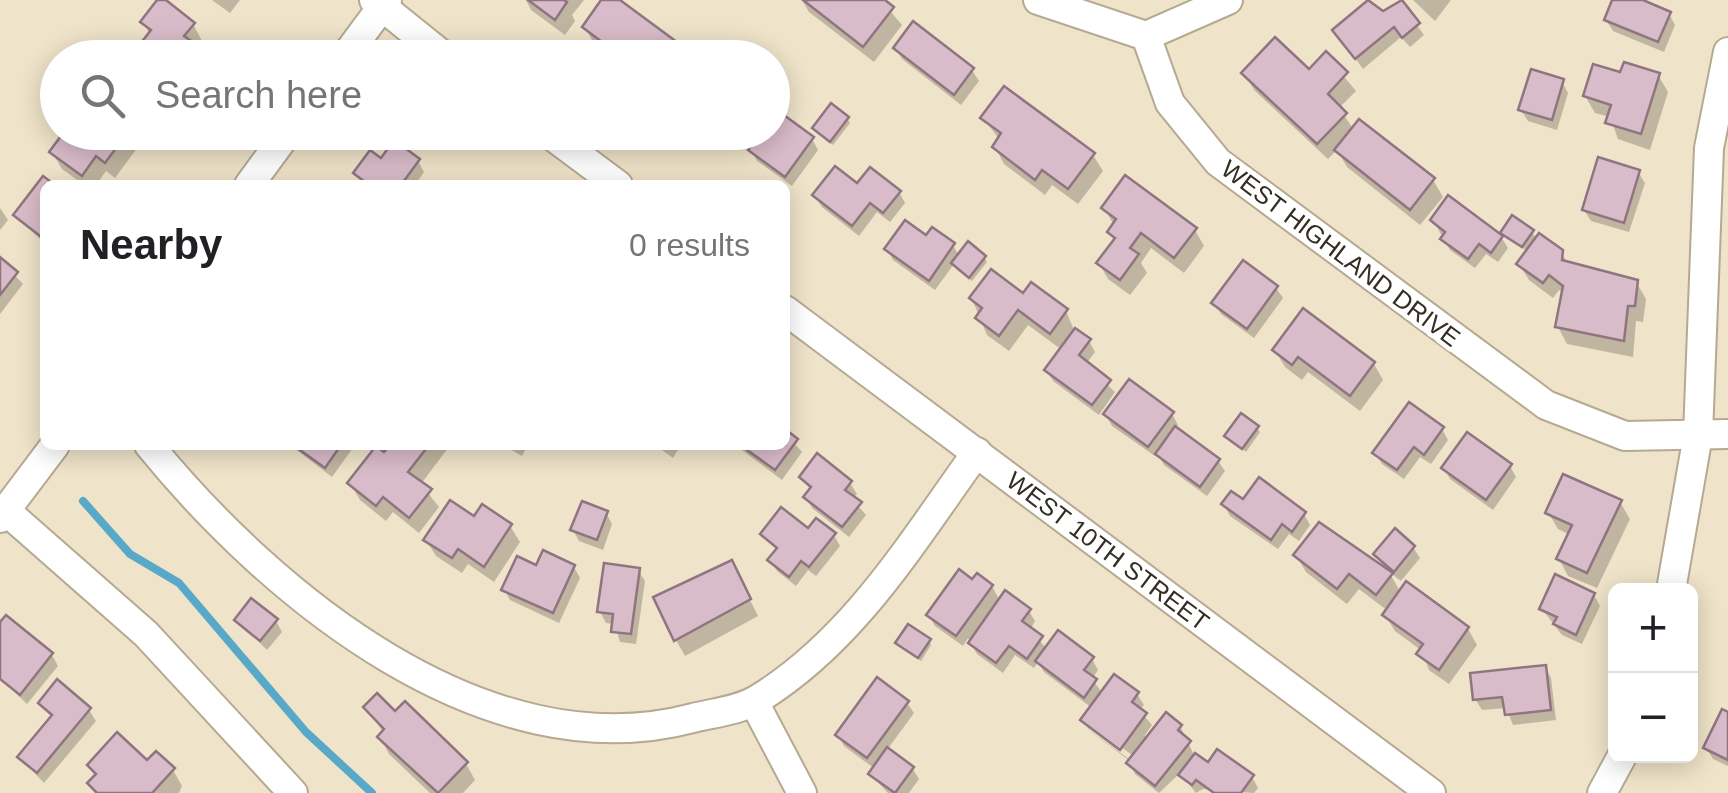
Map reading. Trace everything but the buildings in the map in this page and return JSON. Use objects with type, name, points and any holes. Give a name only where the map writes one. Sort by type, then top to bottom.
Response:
[{"type":"street","points":[[1038,0],[1146,36],[1228,0]]},
{"type":"street","points":[[356,40],[380,3],[424,40]]},
{"type":"street","name":"WEST HIGHLAND DRIVE","points":[[1146,36],[1170,103],[1218,162],[1546,406],[1625,436],[1728,434]]},
{"type":"street","points":[[1672,583],[1698,435],[1709,148],[1728,52]]},
{"type":"street","points":[[253,180],[275,150]]},
{"type":"street","points":[[571,150],[611,180]]},
{"type":"street","name":"WEST 10TH STREET","points":[[790,314],[1431,793]]},
{"type":"street","points":[[51,450],[3,515],[146,634],[293,793]]},
{"type":"street","points":[[153,450],[180,483],[272,573],[388,661],[482,703],[572,729],[657,728],[754,702],[816,658],[856,617],[977,452]]},
{"type":"street","points":[[754,702],[802,793]]},
{"type":"street","points":[[1602,793],[1618,763]]},
{"type":"waterway","points":[[83,501],[130,554],[179,583],[306,732],[372,793]]}]
